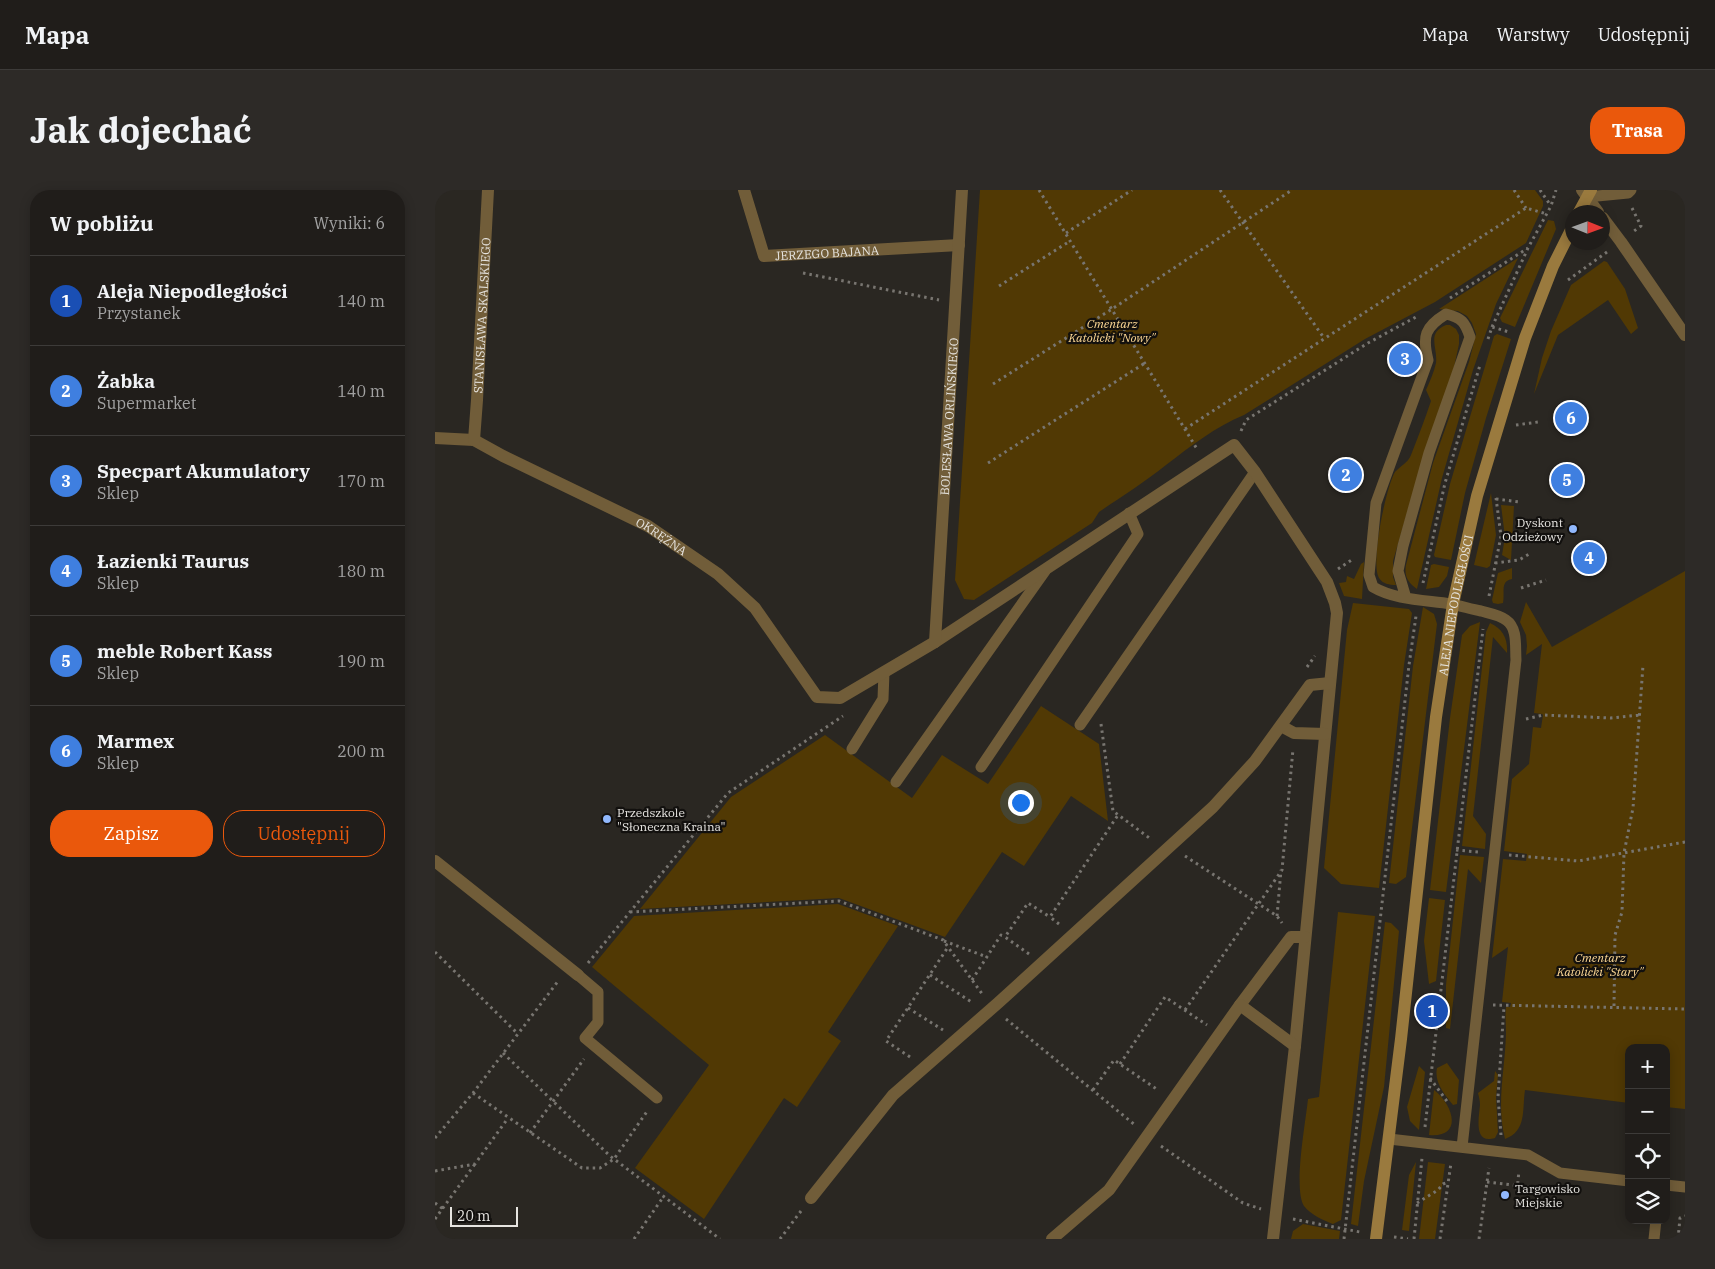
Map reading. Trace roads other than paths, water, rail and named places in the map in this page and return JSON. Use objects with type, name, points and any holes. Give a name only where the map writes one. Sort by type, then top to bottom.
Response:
[{"type":"street","name":"STANISŁAWA SKALSKIEGO","points":[[474,440],[488,190]]},
{"type":"street","name":"JERZEGO BAJANA","points":[[744,190],[764,256],[959,245]]},
{"type":"street","name":"BOLESŁAWA ORLIŃSKIEGO","points":[[935,642],[963,190]]},
{"type":"street","points":[[1582,205],[1587,192]]},
{"type":"street","points":[[1587,192],[1594,205]]},
{"type":"street","points":[[1610,227],[1685,335]]},
{"type":"street","name":"ALEJA NIEPODLEGŁOŚCI","points":[[1376,1239],[1437,716],[1453,604],[1477,496],[1525,338],[1543,290],[1565,243]]},
{"type":"street","name":"OKRĘŻNA","points":[[435,438],[474,440],[648,526],[711,569],[755,608],[817,697],[840,698],[885,672]]},
{"type":"street","points":[[885,672],[935,642],[1234,445],[1255,472],[1327,582],[1337,613],[1295,1046],[1273,1239]]},
{"type":"street","points":[[811,1198],[893,1095],[957,1040],[1213,807],[1255,761],[1310,685],[1330,683]]},
{"type":"street","points":[[1281,726],[1294,733],[1325,734]]},
{"type":"street","points":[[435,861],[577,975]]},
{"type":"street","points":[[1052,1239],[1109,1190],[1240,1005],[1291,937],[1305,937]]},
{"type":"street","points":[[1240,1005],[1295,1046]]},
{"type":"lane","points":[[1587,192],[1629,191]]},
{"type":"lane","points":[[1406,598],[1398,572],[1403,546],[1429,453],[1470,338],[1465,324],[1454,316],[1446,314],[1436,320],[1425,332],[1425,348],[1428,360],[1376,503],[1369,575],[1373,587],[1384,594],[1406,598],[1419,600],[1453,604],[1485,612],[1507,620],[1514,632],[1516,660],[1462,1146]]},
{"type":"lane","points":[[1080,725],[1255,472]]},
{"type":"lane","points":[[981,767],[1138,534],[1129,513]]},
{"type":"lane","points":[[896,782],[1048,566]]},
{"type":"lane","points":[[851,749],[883,699],[885,672]]},
{"type":"lane","points":[[577,975],[597,992],[598,1022],[585,1038],[657,1098]]},
{"type":"lane","points":[[1389,1139],[1528,1155],[1560,1173],[1625,1181]]},
{"type":"lane","points":[[1670,1185],[1685,1187]]},
{"type":"lane","points":[[1654,1239],[1656,1224]]},
{"type":"place","name":"Specpart Akumulatory","points":[[1405,359]]},
{"type":"place","name":"Marmex","points":[[1571,418]]},
{"type":"place","name":"Żabka","points":[[1346,475]]},
{"type":"place","name":"meble Robert Kass","points":[[1567,480]]},
{"type":"place","name":"Dyskont Odzieżowy","points":[[1573,529]]},
{"type":"place","name":"Łazienki Taurus","points":[[1589,558]]},
{"type":"place","name":"Przedszkole \"Słoneczna Kraina\"","points":[[607,819]]},
{"type":"place","name":"Aleja Niepodległości","points":[[1432,1011]]},
{"type":"place","name":"Targowisko Miejskie","points":[[1505,1195]]},
{"type":"park label","name":"Cmentarz Katolicki \"Nowy\"","points":[[1112,330]]},
{"type":"park label","name":"Cmentarz Katolicki \"Stary\"","points":[[1600,964]]}]
